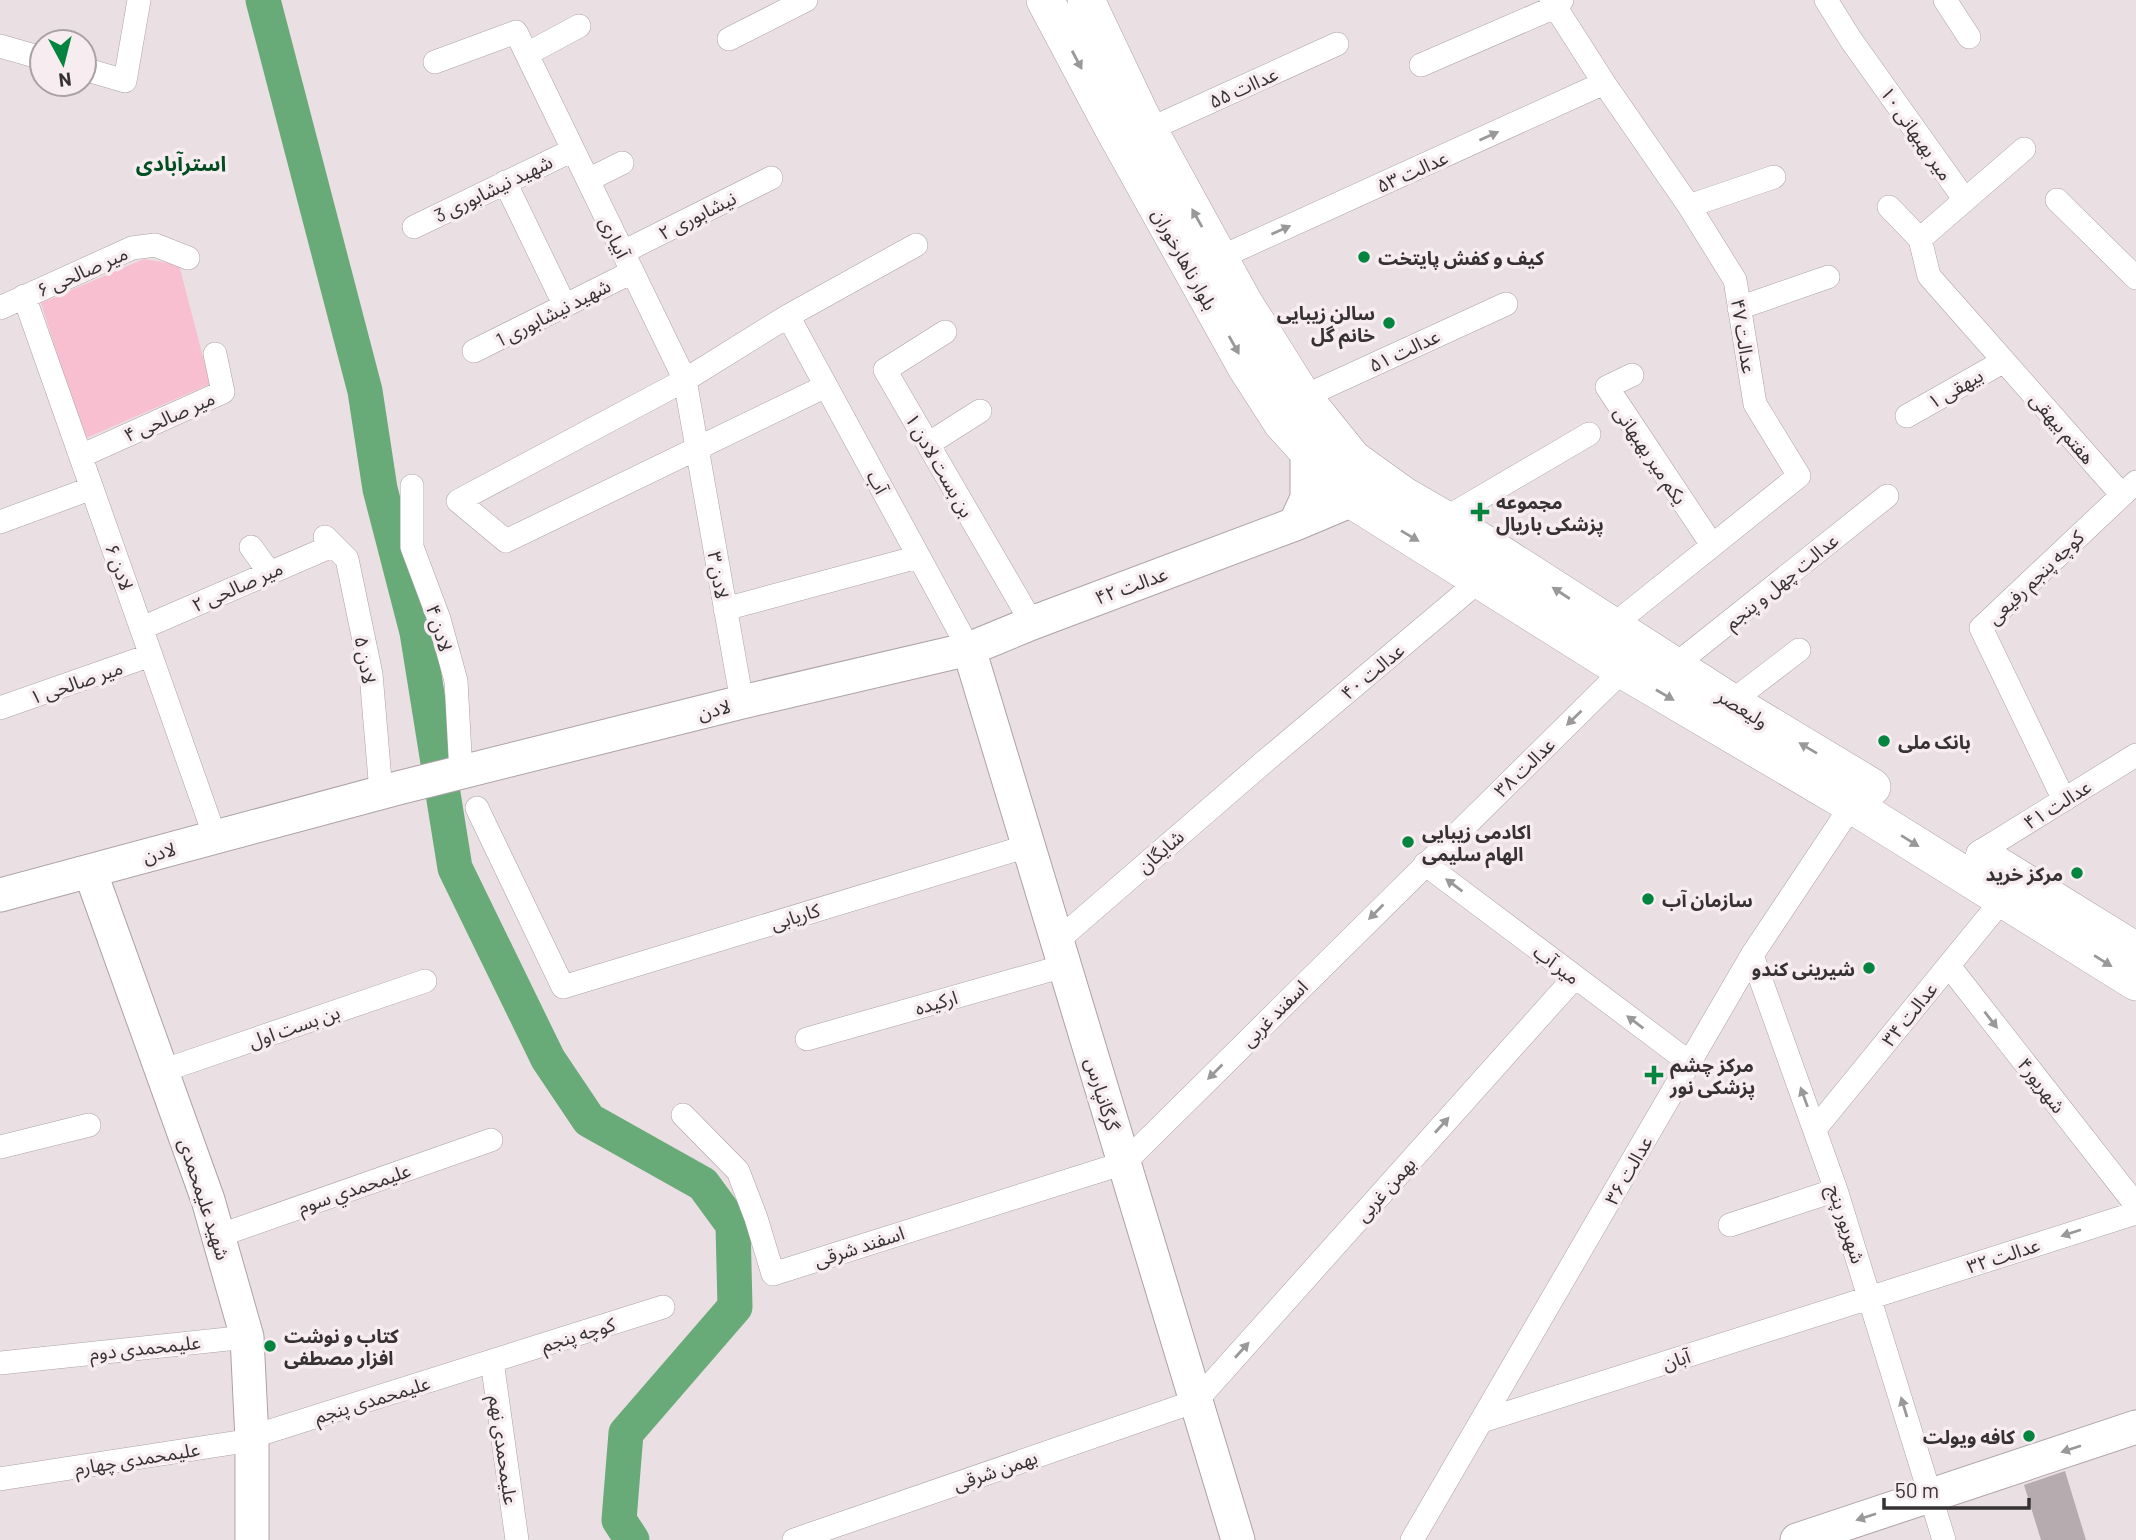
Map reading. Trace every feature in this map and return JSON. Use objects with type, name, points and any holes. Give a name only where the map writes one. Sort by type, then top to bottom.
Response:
[{"type":"main road","name":"بلوار ناهارخوران","points":[[1075,6],[1219,258],[1303,397],[1353,459]]},
{"type":"main road","name":"بلوار ناهارخوران","points":[[1075,6],[1119,140],[1246,367],[1282,423],[1352,500]]},
{"type":"main road","points":[[1295,524],[1307,498],[1307,452]]},
{"type":"main road","name":"ولیعصر","points":[[1353,459],[1403,495],[1731,702],[2003,899],[2136,982]]},
{"type":"main road","name":"ولیعصر","points":[[1352,500],[1623,670],[1978,853],[2133,945]]},
{"type":"main road","name":"عدالت ۴۲","points":[[968,649],[1352,500]]},
{"type":"main road","name":"لادن","points":[[0,895],[390,790],[968,649]]},
{"type":"main road","name":"گرگانپارس","points":[[968,649],[1238,1540]]},
{"type":"main road","name":"شهید علیمحمدی","points":[[90,871],[208,1200],[247,1337],[252,1438],[252,1540]]},
{"type":"main road","points":[[1797,1540],[2136,1427]]},
{"type":"street","points":[[98,73],[125,81],[139,0]]},
{"type":"street","points":[[729,39],[806,0]]},
{"type":"street","name":"۱۰ میر بهبهانی","points":[[1826,0],[1965,200],[2024,149]]},
{"type":"street","points":[[1945,0],[1969,37]]},
{"type":"street","points":[[1421,65],[1556,2]]},
{"type":"street","name":"عدالت ۴۷","points":[[1556,2],[1604,83],[1689,206],[1735,280],[1755,404],[1799,476],[1612,626]]},
{"type":"street","points":[[527,54],[579,26]]},
{"type":"street","name":"آبیاری","points":[[435,62],[516,32],[685,380],[697,449]]},
{"type":"street","name":"عداات ۵۵","points":[[1148,130],[1337,44]]},
{"type":"street","points":[[0,46],[28,54]]},
{"type":"street","name":"عدالت ۵۳","points":[[1219,258],[1604,83]]},
{"type":"street","name":"شهید نیشابوری 3","points":[[414,227],[573,150]]},
{"type":"street","points":[[588,180],[622,163]]},
{"type":"street","points":[[1689,206],[1774,177]]},
{"type":"street","name":"نیشابوری ۲","points":[[627,262],[771,178]]},
{"type":"street","points":[[505,182],[565,306]]},
{"type":"street","points":[[1889,207],[1920,239],[1965,200]]},
{"type":"street","points":[[2057,200],[2136,278]]},
{"type":"street","name":"هفتم بیهقی","points":[[1920,239],[1930,276],[2004,360],[2129,488]]},
{"type":"street","name":"۶ میر صالحی","points":[[13,301],[132,248],[155,245],[188,258]]},
{"type":"street","points":[[826,386],[506,541],[458,501],[685,380],[788,316],[916,245]]},
{"type":"street","name":"شهید نیشابوری 1","points":[[474,351],[565,306],[627,262]]},
{"type":"street","points":[[1739,309],[1828,277]]},
{"type":"street","name":"۶ لادن","points":[[13,301],[81,456],[215,837]]},
{"type":"street","name":"عدالت ۵۱","points":[[1303,397],[1506,304]]},
{"type":"street","name":"آب","points":[[788,316],[968,649]]},
{"type":"street","name":"۱ بن بست لادن","points":[[945,332],[885,370],[1032,623]]},
{"type":"street","name":"۴ میر صالحی","points":[[81,456],[223,392],[215,354]]},
{"type":"street","name":"بیهقی ۱","points":[[1907,416],[2004,360]]},
{"type":"street","name":"یکم میر بهبهانی","points":[[1632,375],[1607,387],[1712,545]]},
{"type":"street","points":[[928,444],[980,411]]},
{"type":"street","points":[[1444,519],[1589,434]]},
{"type":"street","name":"۳ لادن","points":[[697,449],[742,702]]},
{"type":"street","name":"۴ لادن","points":[[412,486],[412,547],[439,619],[456,681],[461,773]]},
{"type":"street","points":[[0,522],[92,488]]},
{"type":"street","name":"کوچه پنجم رفیعی","points":[[2064,800],[1981,628],[2129,488]]},
{"type":"street","name":"عدالت چهل و پنجم","points":[[1674,666],[1887,496]]},
{"type":"street","name":"۲ میر صالحی","points":[[142,628],[269,572],[329,541]]},
{"type":"street","name":"۵ لادن","points":[[329,541],[347,559],[390,790]]},
{"type":"street","points":[[251,547],[269,572]]},
{"type":"street","points":[[725,609],[918,556]]},
{"type":"street","name":"عدالت ۴۰","points":[[1264,762],[1480,580]]},
{"type":"street","points":[[1731,702],[1799,650]]},
{"type":"street","name":"۱ میر صالحی","points":[[0,708],[151,655]]},
{"type":"street","name":"عدالت ۳۸","points":[[1425,864],[1623,670]]},
{"type":"street","name":"عدالت ۴۱","points":[[1978,853],[2136,755]]},
{"type":"street","name":"شایگان","points":[[1061,953],[1264,762]]},
{"type":"street","name":"عدالت ۳۶","points":[[1412,1540],[1752,955],[1859,794]]},
{"type":"street","name":"کاریابی","points":[[477,808],[563,986],[1028,846]]},
{"type":"street","name":"میر آب","points":[[1425,864],[1690,1063]]},
{"type":"street","name":"اسفند غربی","points":[[1124,1163],[1425,864]]},
{"type":"street","name":"عدالت ۳۴","points":[[1815,1129],[2003,899]]},
{"type":"street","name":"ارکیده","points":[[807,1039],[1061,953]]},
{"type":"street","name":"شهریور پنج","points":[[1752,955],[1836,1190],[1944,1540]]},
{"type":"street","name":"شهریور۴","points":[[1949,966],[2136,1205]]},
{"type":"street","name":"بهمن غربی","points":[[1196,1401],[1575,976]]},
{"type":"street","name":"بن بست اول","points":[[162,1071],[425,981]]},
{"type":"street","name":"اسفند شرقی","points":[[683,1115],[738,1171],[773,1274],[1124,1163]]},
{"type":"street","points":[[0,1147],[89,1125]]},
{"type":"street","name":"عليمحمدي سوم","points":[[218,1236],[491,1140]]},
{"type":"street","points":[[1730,1225],[1836,1190]]},
{"type":"street","name":"عدالت ۳۲","points":[[1870,1297],[2136,1213]]},
{"type":"street","name":"آبان","points":[[1482,1421],[1870,1297]]},
{"type":"street","name":"کوچه پنجم","points":[[492,1361],[663,1307]]},
{"type":"street","name":"علیمحمدی دوم","points":[[0,1363],[247,1337]]},
{"type":"street","name":"علیمحمدی پنجم","points":[[252,1438],[492,1361]]},
{"type":"street","name":"علیمحمدی نهم","points":[[492,1361],[517,1540]]},
{"type":"street","name":"بهمن شرقی","points":[[793,1540],[1196,1401]]},
{"type":"street","name":"علیمحمدی چهارم","points":[[0,1479],[252,1438]]},
{"type":"shaded area","points":[[144,259],[179,265],[210,384],[84,439],[41,303]]},
{"type":"building","points":[[2065,1471],[2086,1540],[2041,1540],[2024,1485]]},
{"type":"waterway","points":[[263,0],[365,391],[380,489],[417,632],[455,868],[548,1059],[589,1120],[703,1184],[733,1225],[735,1307],[626,1433],[619,1520],[632,1540]]},
{"type":"place","name":"کیف و کفش پایتخت","points":[[1364,257]]},
{"type":"place","name":"سالن زیبایی خانم گل","points":[[1389,323]]},
{"type":"place","name":"مجموعه پزشکی باریال","points":[[1480,512]]},
{"type":"place","name":"بانک ملی","points":[[1884,741]]},
{"type":"place","name":"اکادمی زیبایی الهام سلیمی","points":[[1408,842]]},
{"type":"place","name":"مرکز خرید","points":[[2077,873]]},
{"type":"place","name":"سازمان آب","points":[[1648,899]]},
{"type":"place","name":"شیرینی کندو","points":[[1869,968]]},
{"type":"place","name":"مرکز چشم پزشکی نور","points":[[1654,1075]]},
{"type":"place","name":"کتاب و نوشت افزار مصطفی","points":[[270,1346]]},
{"type":"place","name":"کافه ویولت","points":[[2029,1436]]},
{"type":"district","name":"استرآبادی","points":[[181,162]]}]
